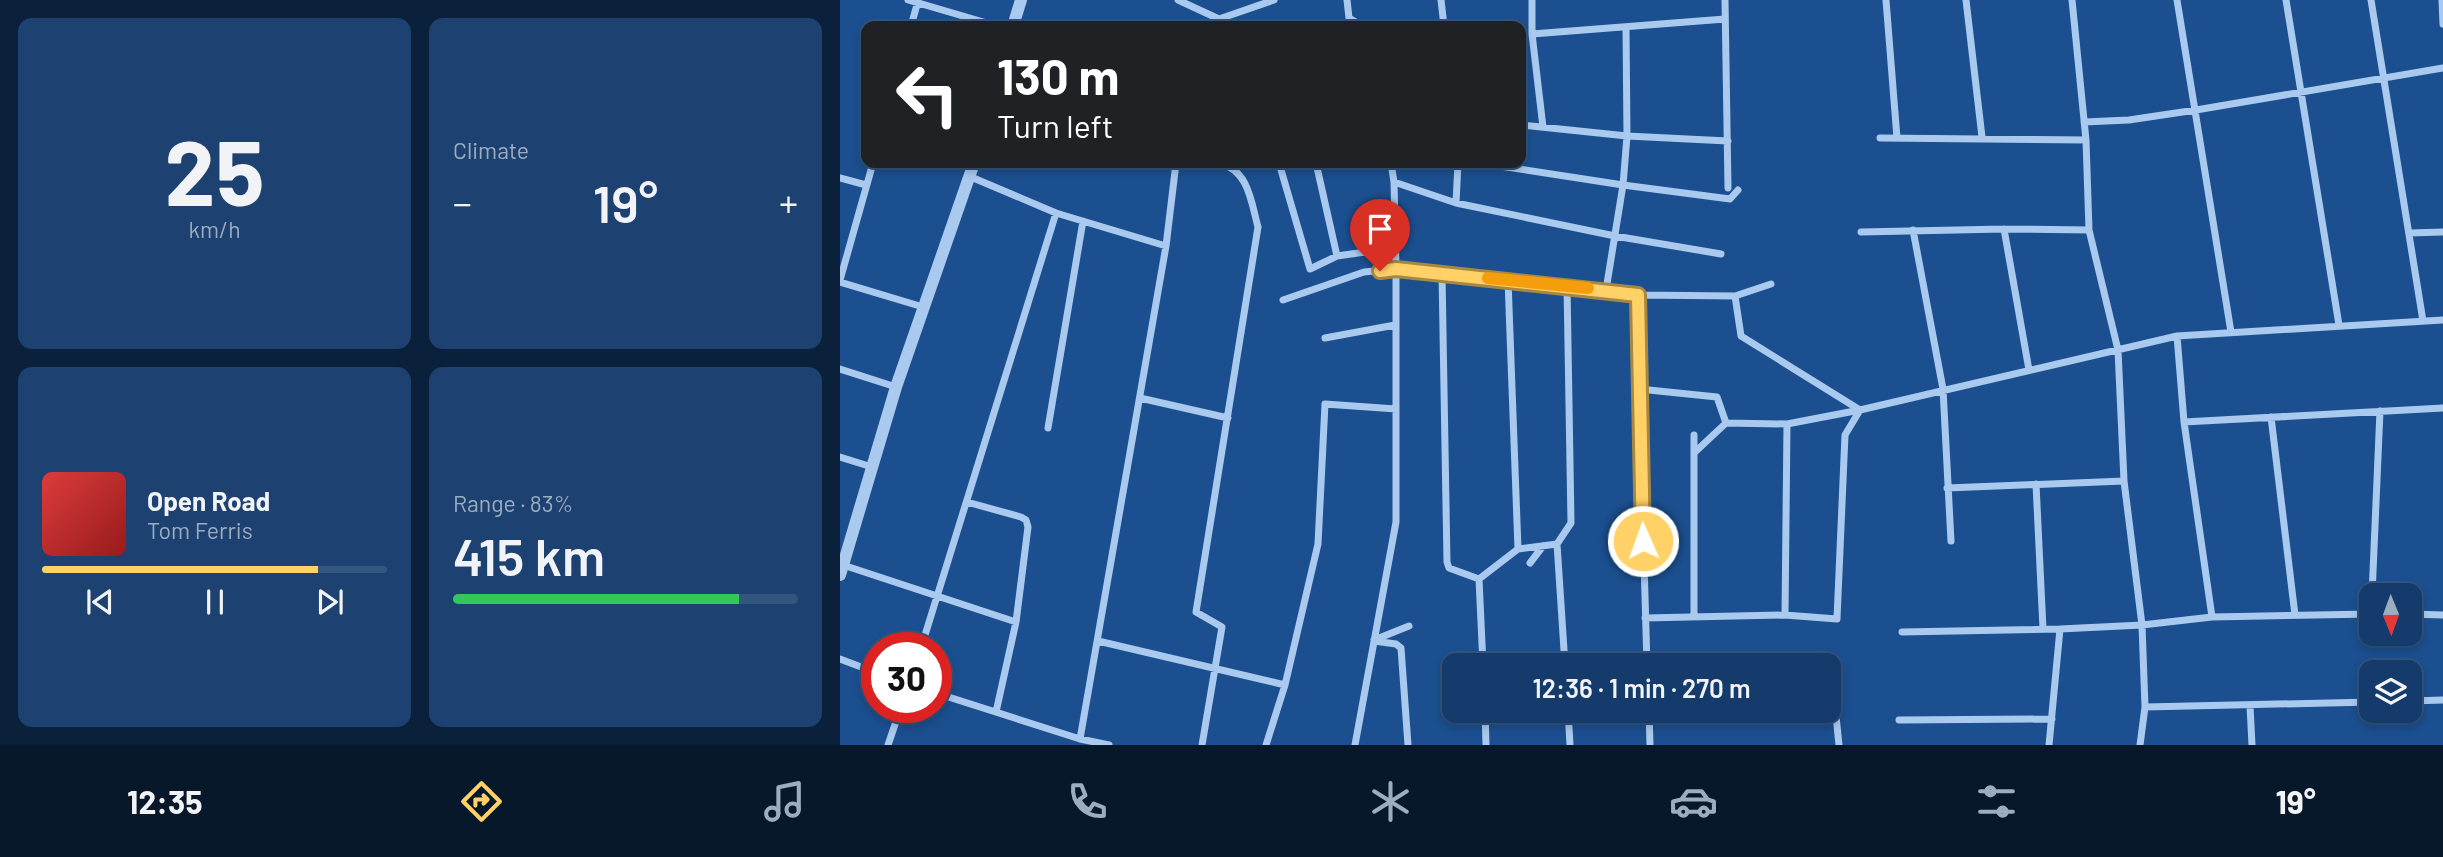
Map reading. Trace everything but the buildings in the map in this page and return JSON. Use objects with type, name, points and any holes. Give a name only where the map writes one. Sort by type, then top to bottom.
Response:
[{"type":"street","points":[[908,0],[981,21]]},
{"type":"street","points":[[1015,21],[1021,0]]},
{"type":"street","points":[[1178,0],[1195,4],[1217,21]]},
{"type":"street","points":[[1225,21],[1274,0]]},
{"type":"street","points":[[1348,0],[1349,18],[1354,21]]},
{"type":"street","points":[[1441,0],[1443,21]]},
{"type":"street","points":[[1532,0],[1532,34],[1543,127]]},
{"type":"street","points":[[1725,0],[1728,188]]},
{"type":"street","points":[[1886,0],[1897,138]]},
{"type":"street","points":[[1966,0],[1982,137]]},
{"type":"street","points":[[2072,0],[2086,140],[2089,230],[2118,350],[2124,481],[2141,625],[2145,707],[2140,745]]},
{"type":"street","points":[[2177,0],[2231,331]]},
{"type":"street","points":[[2286,0],[2339,326]]},
{"type":"street","points":[[2371,0],[2423,321]]},
{"type":"street","points":[[2442,0],[2443,24]]},
{"type":"street","points":[[912,21],[918,1]]},
{"type":"street","points":[[1532,34],[1726,19]]},
{"type":"street","points":[[1606,290],[1623,185],[1627,136],[1626,27]]},
{"type":"street","points":[[2084,122],[2129,120],[2196,110],[2443,68]]},
{"type":"street","points":[[1526,125],[1627,136],[1728,141]]},
{"type":"street","points":[[1880,138],[2086,140]]},
{"type":"street","points":[[871,168],[840,281],[923,307]]},
{"type":"street","points":[[973,168],[844,543],[841,570],[1016,622]]},
{"type":"street","points":[[1080,739],[1166,246],[1175,168]]},
{"type":"street","points":[[1202,745],[1222,627],[1196,612],[1258,227],[1246,181],[1231,168]]},
{"type":"street","points":[[1280,168],[1310,269],[1336,256],[1394,247]]},
{"type":"street","points":[[1317,168],[1336,256]]},
{"type":"street","points":[[1355,745],[1395,522],[1396,269],[1392,168]]},
{"type":"street","points":[[1456,203],[1458,168]]},
{"type":"street","points":[[1512,168],[1730,199],[1738,190]]},
{"type":"street","points":[[840,177],[866,185]]},
{"type":"street","points":[[971,177],[1056,214],[1166,246]]},
{"type":"street","points":[[1394,182],[1456,203],[1615,236],[1721,254]]},
{"type":"street","points":[[926,632],[1056,214]]},
{"type":"street","points":[[1048,428],[1083,221]]},
{"type":"street","points":[[2004,229],[2029,370]]},
{"type":"street","points":[[1913,230],[1944,389],[1951,541]]},
{"type":"street","points":[[1861,232],[2089,230]]},
{"type":"street","points":[[2410,233],[2443,232]]},
{"type":"street","points":[[1283,300],[1364,272],[1396,269],[1567,285],[1638,295],[1735,296],[1771,284]]},
{"type":"street","points":[[1442,274],[1447,562],[1449,569],[1454,572],[1479,579]]},
{"type":"street","points":[[1508,280],[1518,549]]},
{"type":"street","points":[[1564,653],[1557,544],[1571,523],[1567,285]]},
{"type":"street","points":[[1638,295],[1647,653]]},
{"type":"street","points":[[1735,296],[1741,336],[1860,410]]},
{"type":"street","points":[[1694,453],[1726,423],[1787,425],[2177,335],[2443,320]]},
{"type":"street","points":[[1325,338],[1395,325]]},
{"type":"street","points":[[2177,335],[2184,422],[2212,617]]},
{"type":"street","points":[[840,369],[896,387]]},
{"type":"street","points":[[1639,389],[1717,397],[1726,423]]},
{"type":"street","points":[[1140,398],[1228,418]]},
{"type":"street","points":[[1266,745],[1285,685],[1318,544],[1325,404],[1396,409]]},
{"type":"street","points":[[2184,422],[2443,408]]},
{"type":"street","points":[[1646,618],[1785,615],[1837,619],[1845,435],[1860,410]]},
{"type":"street","points":[[2373,583],[2380,411]]},
{"type":"street","points":[[2271,417],[2295,615]]},
{"type":"street","points":[[1785,615],[1787,425]]},
{"type":"street","points":[[1694,435],[1694,617]]},
{"type":"street","points":[[840,457],[872,467]]},
{"type":"street","points":[[1947,488],[2124,481]]},
{"type":"street","points":[[2036,484],[2043,629]]},
{"type":"street","points":[[967,502],[1026,520],[1028,527],[1016,622],[996,712]]},
{"type":"street","points":[[1479,579],[1518,549],[1557,544]]},
{"type":"street","points":[[1530,563],[1543,546]]},
{"type":"street","points":[[1479,579],[1482,653]]},
{"type":"street","points":[[1902,632],[2060,629],[2141,625],[2212,617],[2359,614]]},
{"type":"street","points":[[2422,614],[2443,614]]},
{"type":"street","points":[[1374,641],[1409,626]]},
{"type":"street","points":[[2049,745],[2060,629]]},
{"type":"street","points":[[1098,641],[1285,685]]},
{"type":"street","points":[[1374,641],[1396,644],[1401,648],[1408,745]]},
{"type":"street","points":[[840,659],[861,667]]},
{"type":"street","points":[[952,698],[1080,739],[1109,745]]},
{"type":"street","points":[[2422,701],[2443,700]]},
{"type":"street","points":[[2145,707],[2359,702]]},
{"type":"street","points":[[2250,706],[2252,745]]},
{"type":"street","points":[[1899,720],[2052,719]]},
{"type":"street","points":[[888,745],[896,723]]},
{"type":"street","points":[[1485,723],[1486,745]]},
{"type":"street","points":[[1569,723],[1570,745]]},
{"type":"street","points":[[1649,723],[1650,745]]},
{"type":"street","points":[[1838,723],[1839,745]]},
{"type":"slow traffic","points":[[1488,278],[1588,288]]},
{"type":"route","points":[[1380,271],[1396,269],[1567,285],[1638,295],[1643,541]]}]
